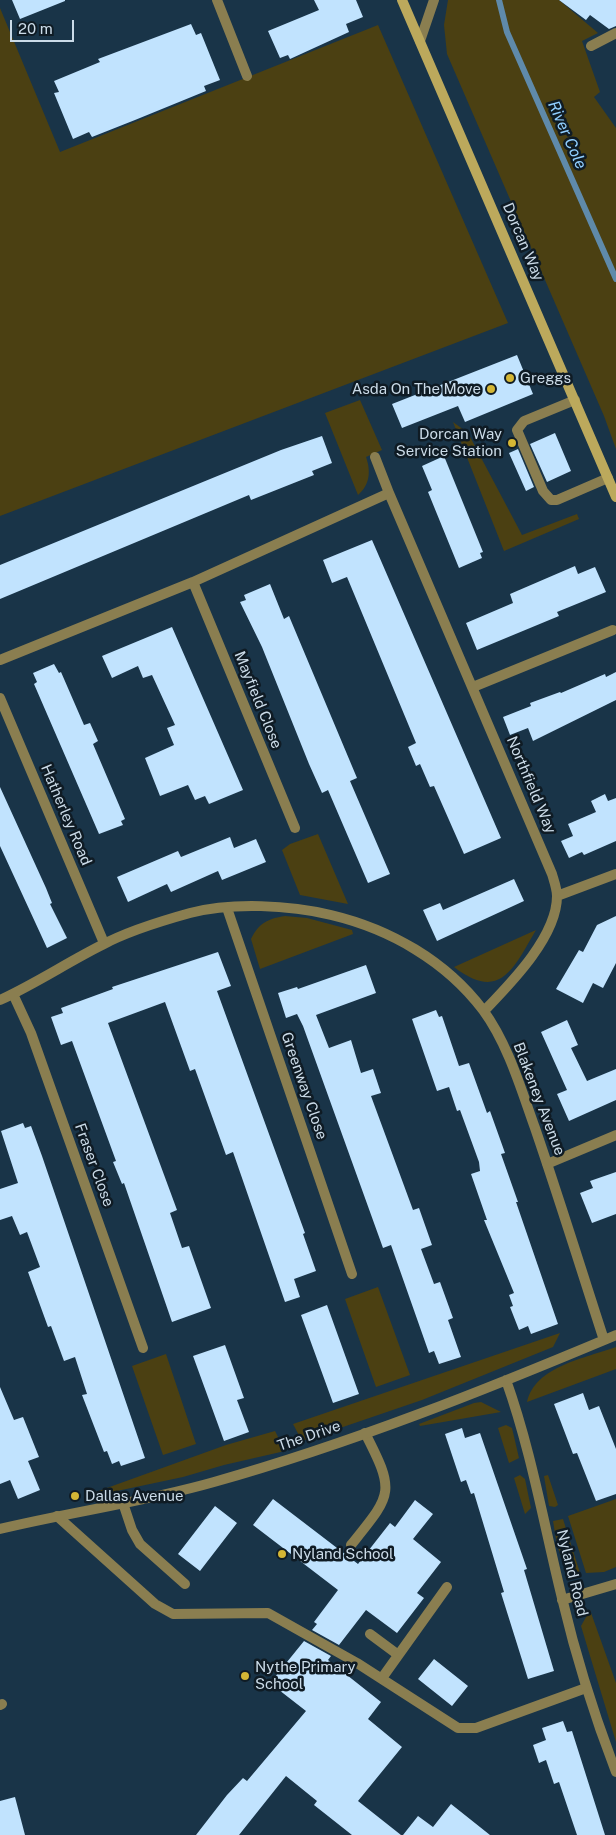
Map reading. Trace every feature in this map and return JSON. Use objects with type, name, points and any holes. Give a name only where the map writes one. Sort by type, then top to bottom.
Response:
[{"type":"main road","name":"Dorcan Way","points":[[402,0],[616,497]]},
{"type":"street","points":[[216,0],[247,76]]},
{"type":"street","points":[[420,41],[434,0]]},
{"type":"street","points":[[591,46],[616,33]]},
{"type":"street","points":[[575,400],[524,421],[517,430],[543,491],[551,500],[556,500],[608,478]]},
{"type":"street","name":"Northfield Way","points":[[375,457],[552,874],[557,896],[555,910],[535,952],[511,983],[484,1011]]},
{"type":"street","points":[[0,660],[193,582],[389,493]]},
{"type":"street","name":"Mayfield Close","points":[[193,582],[295,828]]},
{"type":"street","points":[[473,687],[613,630]]},
{"type":"street","name":"Hatherley Road","points":[[0,698],[104,943]]},
{"type":"street","points":[[557,896],[616,874]]},
{"type":"street","name":"Blakeney Avenue","points":[[0,1000],[104,943],[192,912],[227,908],[303,908],[358,921],[392,936],[434,962],[466,990],[484,1011],[518,1078],[604,1340]]},
{"type":"street","name":"Greenway Close","points":[[227,908],[352,1274]]},
{"type":"street","name":"Fraser Close","points":[[13,994],[30,1033],[143,1348]]},
{"type":"street","points":[[547,1164],[616,1134]]},
{"type":"street","name":"The Drive","points":[[0,1529],[212,1482],[364,1434],[506,1380],[616,1335]]},
{"type":"street","name":"Nyland Road","points":[[506,1380],[534,1477],[562,1600],[586,1688],[616,1772]]},
{"type":"street","points":[[351,1545],[380,1508],[386,1489],[386,1478],[379,1460],[364,1434]]},
{"type":"street","points":[[123,1503],[132,1530],[140,1544],[185,1584]]},
{"type":"street","points":[[57,1516],[155,1604],[173,1614],[268,1613],[382,1678],[458,1728],[466,1729],[481,1726],[586,1688]]},
{"type":"street","points":[[562,1600],[616,1584]]},
{"type":"street","points":[[382,1678],[447,1587]]},
{"type":"street","points":[[370,1634],[398,1654]]},
{"type":"shaded area","points":[[448,0],[559,0],[598,33],[582,41],[600,92],[594,97],[616,128],[616,449],[604,416],[447,54],[444,25]]},
{"type":"shaded area","points":[[0,8],[60,152],[378,25],[508,323],[0,516]]},
{"type":"shaded area","points":[[360,400],[382,450],[366,457],[369,467],[368,478],[365,487],[358,495],[325,413]]},
{"type":"shaded area","points":[[453,422],[468,433],[522,535],[577,514],[579,519],[504,551]]},
{"type":"shaded area","points":[[318,834],[348,904],[300,895],[282,850],[290,844]]},
{"type":"shaded area","points":[[285,916],[307,918],[352,930],[353,934],[260,969],[251,939],[261,925]]},
{"type":"shaded area","points":[[536,930],[513,967],[504,976],[495,981],[484,982],[470,977],[454,967]]},
{"type":"shaded area","points":[[378,1287],[410,1375],[376,1387],[345,1299]]},
{"type":"shaded area","points":[[560,1333],[553,1347],[422,1400],[302,1441],[293,1424]]},
{"type":"shaded area","points":[[616,1347],[616,1369],[527,1402],[532,1390],[540,1380],[551,1372],[563,1365]]},
{"type":"shaded area","points":[[166,1354],[196,1444],[163,1455],[132,1366]]},
{"type":"shaded area","points":[[481,1402],[501,1412],[420,1426],[419,1424],[474,1403]]},
{"type":"shaded area","points":[[506,1425],[512,1428],[519,1458],[509,1463],[498,1428]]},
{"type":"shaded area","points":[[275,1431],[285,1451],[224,1465],[183,1477],[98,1495],[93,1493],[226,1445]]},
{"type":"shaded area","points":[[520,1475],[525,1479],[531,1508],[525,1514],[514,1478]]},
{"type":"shaded area","points":[[548,1475],[558,1505],[555,1507],[549,1506],[544,1476]]},
{"type":"shaded area","points":[[616,1499],[616,1567],[604,1572],[586,1573],[568,1516]]},
{"type":"shaded area","points":[[563,1519],[581,1576],[567,1566],[560,1553],[553,1521]]},
{"type":"shaded area","points":[[590,1610],[616,1683],[616,1742],[581,1626]]},
{"type":"building","points":[[12,0],[65,0],[65,1],[20,19]]},
{"type":"building","points":[[314,0],[356,0],[363,17],[346,24],[349,32],[290,59],[288,55],[280,58],[268,31],[319,10]]},
{"type":"building","points":[[559,0],[616,0],[616,26],[609,29],[590,15],[586,20]]},
{"type":"building","points":[[191,24],[196,35],[201,33],[220,80],[204,86],[206,91],[135,120],[92,137],[89,132],[73,139],[54,93],[59,92],[54,81],[100,62],[98,59]]},
{"type":"building","name":"Asda On The Move","points":[[517,355],[533,394],[465,422],[458,406],[402,428],[392,404]]},
{"type":"building","points":[[555,433],[571,471],[547,482],[530,444]]},
{"type":"building","points":[[322,436],[332,463],[312,471],[314,475],[251,500],[249,495],[0,599],[0,565],[281,450]]},
{"type":"building","points":[[518,449],[534,487],[526,491],[509,453]]},
{"type":"building","points":[[444,456],[483,552],[480,553],[482,558],[459,568],[428,492],[432,490],[422,466]]},
{"type":"building","points":[[372,540],[501,838],[464,854],[434,786],[430,787],[420,764],[416,766],[408,747],[416,743],[347,577],[332,583],[323,560]]},
{"type":"building","points":[[575,566],[578,574],[595,567],[606,592],[557,612],[559,616],[477,650],[466,623],[513,603],[510,594]]},
{"type":"building","points":[[270,584],[284,619],[289,616],[357,778],[350,781],[390,874],[368,883],[328,790],[322,793],[262,647],[240,602],[246,600],[244,595]]},
{"type":"building","points":[[172,627],[243,790],[209,804],[205,796],[195,800],[188,785],[160,796],[145,758],[174,745],[167,728],[175,725],[152,675],[143,678],[138,666],[112,678],[102,656]]},
{"type":"building","points":[[54,664],[59,673],[61,672],[84,725],[90,723],[98,741],[93,744],[125,819],[121,821],[123,825],[99,834],[34,684],[37,682],[33,673]]},
{"type":"building","points":[[616,672],[616,700],[533,741],[528,728],[510,735],[503,717],[531,706],[530,703],[561,693],[605,674],[606,677]]},
{"type":"building","points":[[0,787],[46,888],[52,903],[50,904],[67,938],[47,948],[0,846]]},
{"type":"building","points":[[605,794],[608,801],[616,798],[616,841],[584,855],[582,852],[569,858],[561,841],[573,836],[568,824],[596,812],[591,801]]},
{"type":"building","points":[[230,837],[234,848],[256,839],[266,862],[222,880],[218,871],[171,892],[167,884],[128,902],[117,877],[178,851],[181,857]]},
{"type":"building","points":[[514,879],[524,901],[437,941],[423,910],[440,903],[443,910]]},
{"type":"building","points":[[616,916],[616,963],[603,988],[593,983],[583,1003],[556,989],[579,950],[583,952],[597,925]]},
{"type":"building","points":[[218,952],[231,986],[217,991],[305,1233],[303,1234],[316,1271],[294,1279],[300,1297],[285,1302],[233,1152],[226,1155],[195,1069],[190,1071],[165,1002],[108,1023],[177,1210],[170,1213],[182,1248],[189,1246],[211,1308],[172,1322],[124,1183],[122,1184],[113,1162],[116,1161],[72,1041],[61,1045],[51,1017],[63,1013],[61,1008],[113,989],[112,987]]},
{"type":"building","points":[[366,965],[376,993],[316,1015],[329,1048],[351,1040],[361,1073],[373,1069],[381,1093],[371,1096],[413,1210],[419,1208],[432,1245],[421,1249],[434,1284],[440,1282],[453,1318],[448,1320],[461,1357],[439,1364],[434,1351],[429,1353],[391,1245],[383,1248],[303,1026],[297,1014],[286,1018],[278,993],[297,987],[298,989]]},
{"type":"building","points":[[436,1010],[439,1017],[442,1016],[459,1066],[469,1063],[487,1113],[490,1111],[505,1153],[501,1154],[518,1202],[516,1202],[558,1324],[531,1334],[528,1326],[519,1330],[510,1307],[513,1306],[509,1295],[514,1293],[484,1220],[487,1220],[471,1174],[480,1171],[479,1162],[460,1110],[457,1111],[449,1087],[437,1091],[412,1019]]},
{"type":"building","points":[[567,1020],[578,1045],[571,1048],[587,1081],[616,1069],[616,1100],[569,1121],[557,1094],[567,1090],[541,1032]]},
{"type":"building","points":[[23,1123],[25,1128],[31,1126],[42,1156],[145,1458],[121,1466],[119,1461],[112,1464],[107,1451],[104,1452],[82,1395],[87,1394],[75,1357],[64,1361],[51,1326],[48,1327],[28,1272],[40,1267],[27,1232],[20,1235],[12,1216],[0,1220],[0,1189],[18,1183],[1,1131]]},
{"type":"building","points":[[616,1172],[616,1214],[592,1223],[580,1193],[593,1188],[590,1181]]},
{"type":"building","points":[[327,1305],[359,1394],[333,1403],[301,1315]]},
{"type":"building","points":[[225,1345],[244,1398],[237,1400],[249,1432],[224,1441],[193,1356]]},
{"type":"building","points":[[0,1387],[14,1420],[23,1417],[39,1457],[28,1461],[40,1490],[18,1499],[10,1480],[0,1484]]},
{"type":"building","points":[[583,1393],[589,1410],[599,1406],[616,1449],[616,1494],[596,1501],[577,1453],[573,1454],[554,1404]]},
{"type":"building","points":[[462,1428],[465,1438],[480,1433],[527,1569],[524,1570],[554,1671],[528,1679],[501,1593],[504,1592],[474,1493],[471,1494],[466,1480],[461,1482],[445,1434]]},
{"type":"building","points":[[273,1499],[358,1564],[390,1523],[395,1527],[415,1500],[433,1514],[413,1539],[441,1562],[417,1593],[424,1598],[397,1633],[366,1610],[339,1645],[312,1630],[317,1624],[314,1622],[338,1590],[253,1525]]},
{"type":"building","points":[[215,1506],[237,1523],[200,1571],[178,1554]]},
{"type":"building","points":[[304,1641],[331,1656],[328,1660],[381,1702],[368,1719],[402,1747],[358,1801],[401,1835],[352,1835],[314,1805],[317,1801],[286,1776],[239,1835],[196,1835],[227,1795],[243,1778],[247,1781],[306,1711],[270,1683]]},
{"type":"building","points":[[434,1659],[468,1686],[452,1706],[418,1679]]},
{"type":"building","points":[[563,1721],[567,1732],[572,1731],[605,1835],[577,1835],[559,1782],[554,1784],[546,1760],[539,1763],[533,1745],[546,1740],[542,1728]]},
{"type":"building","points":[[15,1797],[25,1835],[0,1835],[0,1801]]},
{"type":"building","points":[[451,1804],[490,1835],[403,1835],[418,1816],[433,1827]]},
{"type":"waterway","name":"River Cole","points":[[499,0],[507,32],[616,279]]},
{"type":"place","name":"Greggs","points":[[510,378]]},
{"type":"place","name":"Asda On The Move","points":[[491,389]]},
{"type":"place","name":"Dorcan Way Service Station","points":[[512,443]]},
{"type":"place","name":"Dallas Avenue","points":[[75,1496]]},
{"type":"place","name":"Nyland School","points":[[282,1554]]},
{"type":"place","name":"Nythe Primary School","points":[[245,1676]]}]
